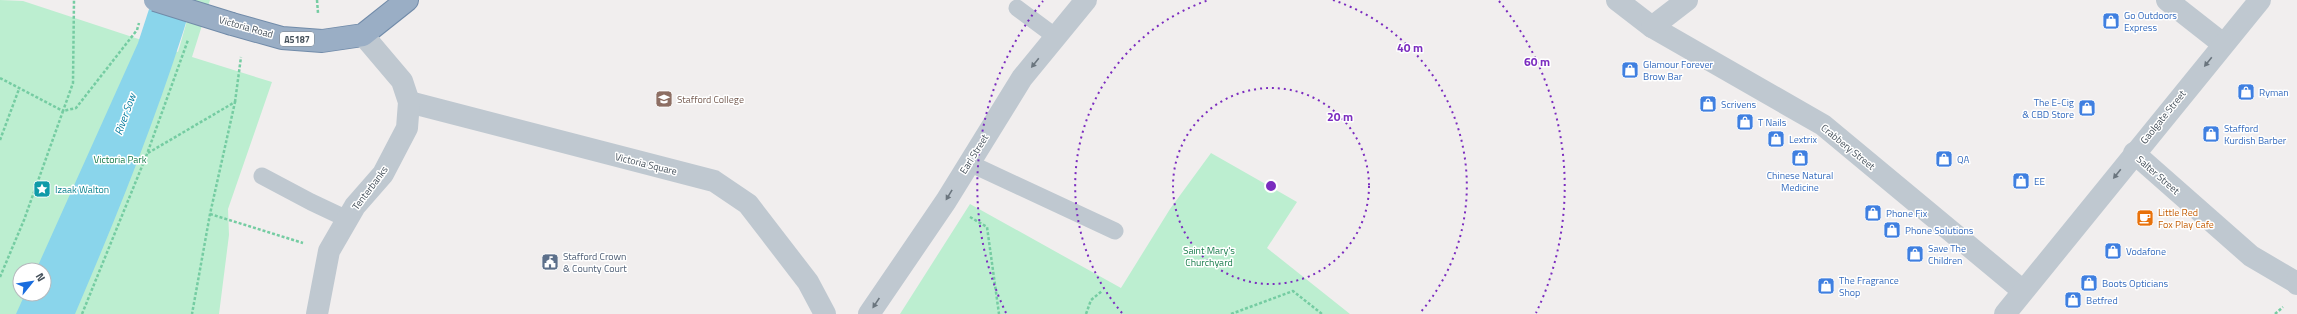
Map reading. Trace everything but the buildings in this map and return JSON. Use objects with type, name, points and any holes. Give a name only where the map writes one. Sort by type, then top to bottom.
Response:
[{"type":"highway","points":[[363,35],[407,0]]},
{"type":"highway","name":"Victoria Road","points":[[148,7],[238,26],[282,38],[322,41],[363,35]]},
{"type":"street","name":"Earl Street","points":[[869,314],[946,201],[1022,78],[1086,0]]},
{"type":"street","name":"Crabbery Street","points":[[1617,0],[1652,27],[1823,125],[2023,291]]},
{"type":"street","points":[[1652,27],[1687,0]]},
{"type":"street","points":[[2167,0],[2223,44]]},
{"type":"street","name":"Gaolgate Street","points":[[2005,314],[2260,0]]},
{"type":"street","name":"Tenterbanks","points":[[317,314],[329,251],[355,206],[383,174],[407,128],[409,102],[402,81],[363,35]]},
{"type":"street","name":"Victoria Square","points":[[409,102],[714,181],[748,204],[808,282],[825,314]]},
{"type":"street","name":"Salter Street","points":[[2134,154],[2251,256],[2297,283]]},
{"type":"lane","points":[[1017,8],[1056,37]]},
{"type":"lane","points":[[969,163],[1115,231]]},
{"type":"lane","points":[[262,176],[310,202],[347,219]]},
{"type":"path","points":[[0,277],[24,220],[73,83],[74,0]]},
{"type":"path","points":[[0,78],[63,111],[76,108],[137,30],[148,7]]},
{"type":"path","points":[[192,314],[210,214],[235,102],[238,26]]},
{"type":"path","points":[[82,314],[147,154],[189,37]]},
{"type":"path","points":[[0,140],[19,88]]},
{"type":"path","points":[[147,154],[235,102]]},
{"type":"path","points":[[946,201],[987,227],[999,314]]},
{"type":"path","points":[[210,214],[329,251]]},
{"type":"path","points":[[1086,314],[1091,300],[1102,291]]},
{"type":"path","points":[[1231,314],[1293,291],[1322,314]]},
{"type":"green space","name":"Victoria Park","points":[[0,0],[23,1],[178,52],[193,0],[210,0],[192,57],[272,82],[228,209],[229,235],[219,314],[0,314]]},
{"type":"green space","name":"Saint Mary's Churchyard","points":[[1211,153],[1297,202],[1267,248],[1350,314],[900,314],[970,204],[1121,288],[1170,209]]},
{"type":"water","name":"River Sow","points":[[152,0],[193,0],[181,40],[153,119],[108,237],[75,314],[16,314],[21,302],[52,302],[52,262],[40,262],[138,43]]},
{"type":"place","name":"Go Outdoors Express","points":[[2111,21]]},
{"type":"place","name":"Glamour Forever Brow Bar","points":[[1630,70]]},
{"type":"place","name":"Ryman","points":[[2246,92]]},
{"type":"place","name":"Stafford College","points":[[664,99]]},
{"type":"place","name":"Scrivens","points":[[1708,104]]},
{"type":"place","name":"The E-Cig & CBD Store","points":[[2087,108]]},
{"type":"place","name":"T Nails","points":[[1745,122]]},
{"type":"place","name":"Stafford Kurdish Barber","points":[[2211,134]]},
{"type":"place","name":"Lextrix","points":[[1776,139]]},
{"type":"place","name":"Chinese Natural Medicine","points":[[1800,158]]},
{"type":"place","name":"QA","points":[[1944,159]]},
{"type":"place","name":"EE","points":[[2021,181]]},
{"type":"place","name":"Izaak Walton","points":[[42,189]]},
{"type":"place","name":"Phone Fix","points":[[1873,213]]},
{"type":"place","name":"Little Red Fox Play Cafe","points":[[2145,218]]},
{"type":"place","name":"Phone Solutions","points":[[1892,230]]},
{"type":"place","name":"Vodafone","points":[[2113,251]]},
{"type":"place","name":"Save The Children","points":[[1915,254]]},
{"type":"place","name":"Stafford Crown & County Court","points":[[550,262]]},
{"type":"place","name":"Boots Opticians","points":[[2089,283]]},
{"type":"place","name":"The Fragrance Shop","points":[[1826,286]]},
{"type":"place","name":"Betfred","points":[[2073,300]]}]
